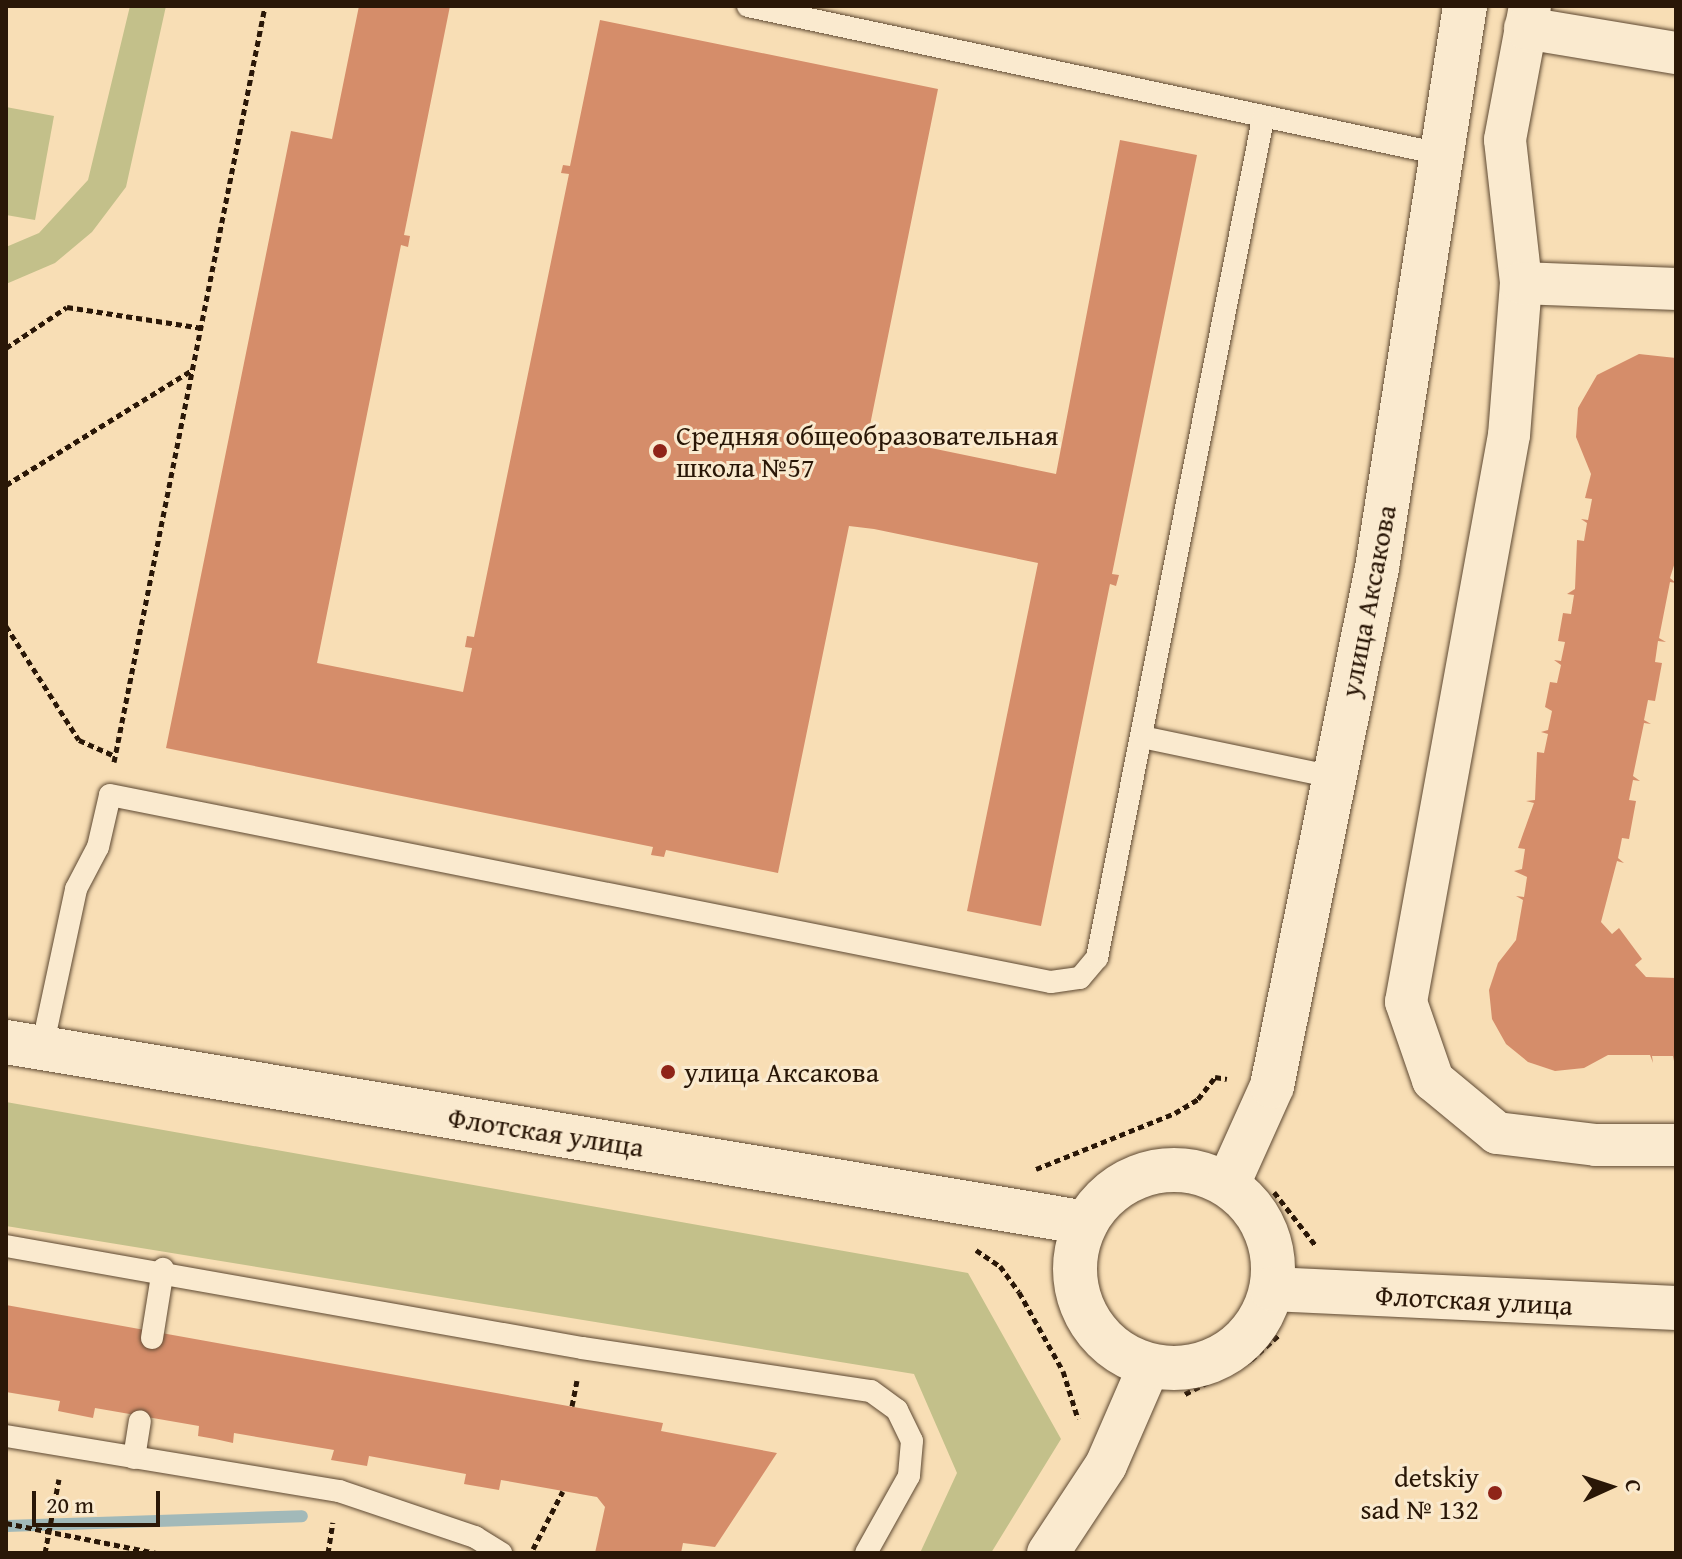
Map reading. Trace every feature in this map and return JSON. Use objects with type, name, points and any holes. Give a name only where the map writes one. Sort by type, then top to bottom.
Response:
[{"type":"street","name":"улица Аксакова","points":[[1228,1184],[1272,1086],[1377,568],[1465,6]]},
{"type":"street","points":[[1676,53],[1527,17],[1505,140],[1521,283],[1509,435],[1406,1002],[1433,1080],[1497,1133],[1596,1145],[1676,1145]]},
{"type":"street","points":[[1521,283],[1676,289]]},
{"type":"street","name":"Флотская улица","points":[[24,1045],[1086,1223]]},
{"type":"street","points":[[1048,1553],[1162,1383],[1236,1348],[1256,1326],[1272,1289],[1266,1230],[1228,1184],[1197,1172],[1143,1175],[1106,1197],[1086,1223],[1075,1281],[1083,1310],[1122,1354],[1162,1383]]},
{"type":"street","name":"Флотская улица","points":[[1272,1289],[1676,1308]]},
{"type":"lane","points":[[748,6],[1263,119],[1441,154]]},
{"type":"lane","points":[[24,1045],[76,889],[98,847],[110,795],[1051,982],[1080,978],[1097,958],[1263,119]]},
{"type":"lane","points":[[1142,737],[1333,777]]},
{"type":"lane","points":[[6,1246],[163,1269],[582,1348],[871,1391],[897,1410],[912,1441],[909,1476],[866,1553]]},
{"type":"lane","points":[[152,1338],[163,1269]]},
{"type":"lane","points":[[134,1458],[140,1421]]},
{"type":"lane","points":[[6,1436],[339,1491],[475,1537],[501,1553]]},
{"type":"path","points":[[110,795],[115,756],[265,6]]},
{"type":"path","points":[[6,348],[67,307],[202,328]]},
{"type":"path","points":[[6,485],[193,370]]},
{"type":"path","points":[[6,626],[79,740],[115,756]]},
{"type":"path","points":[[1032,1170],[1175,1113],[1198,1099],[1215,1077],[1272,1086]]},
{"type":"path","points":[[1272,1186],[1297,1229],[1327,1256]]},
{"type":"path","points":[[969,1246],[1000,1266],[1063,1371],[1080,1426],[1079,1455],[1106,1465]]},
{"type":"path","points":[[1162,1383],[1228,1375],[1291,1329]]},
{"type":"path","points":[[45,1553],[65,1446]]},
{"type":"path","points":[[531,1553],[563,1491]]},
{"type":"path","points":[[6,1523],[48,1535],[156,1553]]},
{"type":"shaded area","points":[[130,6],[166,6],[126,187],[92,232],[55,263],[6,284],[6,247],[39,233],[88,180]]},
{"type":"shaded area","points":[[6,107],[54,116],[35,220],[6,215]]},
{"type":"shaded area","points":[[6,1102],[968,1273],[1061,1439],[991,1553],[920,1553],[957,1473],[914,1374],[6,1226]]},
{"type":"building","points":[[359,6],[450,6],[404,235],[410,236],[408,247],[401,245],[317,663],[463,692],[472,648],[465,647],[467,636],[474,637],[569,174],[561,173],[563,165],[570,166],[600,20],[938,89],[868,435],[1056,474],[1120,140],[1197,155],[1112,574],[1119,575],[1116,586],[1110,584],[1041,926],[967,911],[1038,563],[874,529],[849,526],[778,873],[666,850],[664,857],[651,855],[653,847],[166,748],[291,131],[332,139]]},
{"type":"building","points":[[1639,354],[1676,358],[1676,559],[1670,578],[1676,583],[1670,582],[1659,638],[1666,642],[1658,641],[1655,662],[1662,663],[1655,701],[1648,700],[1644,720],[1651,724],[1644,723],[1633,776],[1640,781],[1633,780],[1629,800],[1636,801],[1629,839],[1622,838],[1618,858],[1624,863],[1617,861],[1601,922],[1612,934],[1619,928],[1642,959],[1635,965],[1646,977],[1676,978],[1676,1071],[1673,1056],[1652,1056],[1653,1063],[1650,1055],[1608,1055],[1584,1068],[1555,1071],[1528,1062],[1506,1044],[1492,1019],[1489,990],[1498,963],[1516,940],[1523,900],[1516,896],[1524,897],[1527,877],[1514,871],[1522,869],[1525,849],[1518,848],[1534,803],[1526,801],[1535,800],[1537,752],[1544,753],[1548,734],[1541,732],[1548,730],[1552,711],[1545,707],[1550,682],[1557,683],[1561,665],[1554,660],[1561,661],[1565,642],[1558,641],[1563,613],[1571,614],[1574,595],[1567,594],[1575,589],[1577,540],[1584,541],[1587,523],[1581,519],[1588,520],[1592,499],[1585,498],[1591,474],[1576,437],[1578,408],[1597,375]]},
{"type":"building","points":[[6,1305],[663,1423],[661,1431],[777,1453],[715,1547],[683,1543],[681,1553],[595,1553],[605,1507],[597,1497],[501,1480],[499,1490],[464,1484],[466,1474],[369,1456],[367,1466],[331,1460],[334,1450],[234,1433],[233,1443],[198,1436],[199,1426],[95,1408],[93,1418],[58,1411],[60,1401],[6,1392]]},
{"type":"waterway","points":[[6,1526],[302,1516]]},
{"type":"place","name":"Средняя общеобразовательная школа №57","points":[[660,451]]},
{"type":"place","name":"улица Аксакова","points":[[668,1072]]},
{"type":"place","name":"detskiy sad № 132","points":[[1495,1493]]}]
